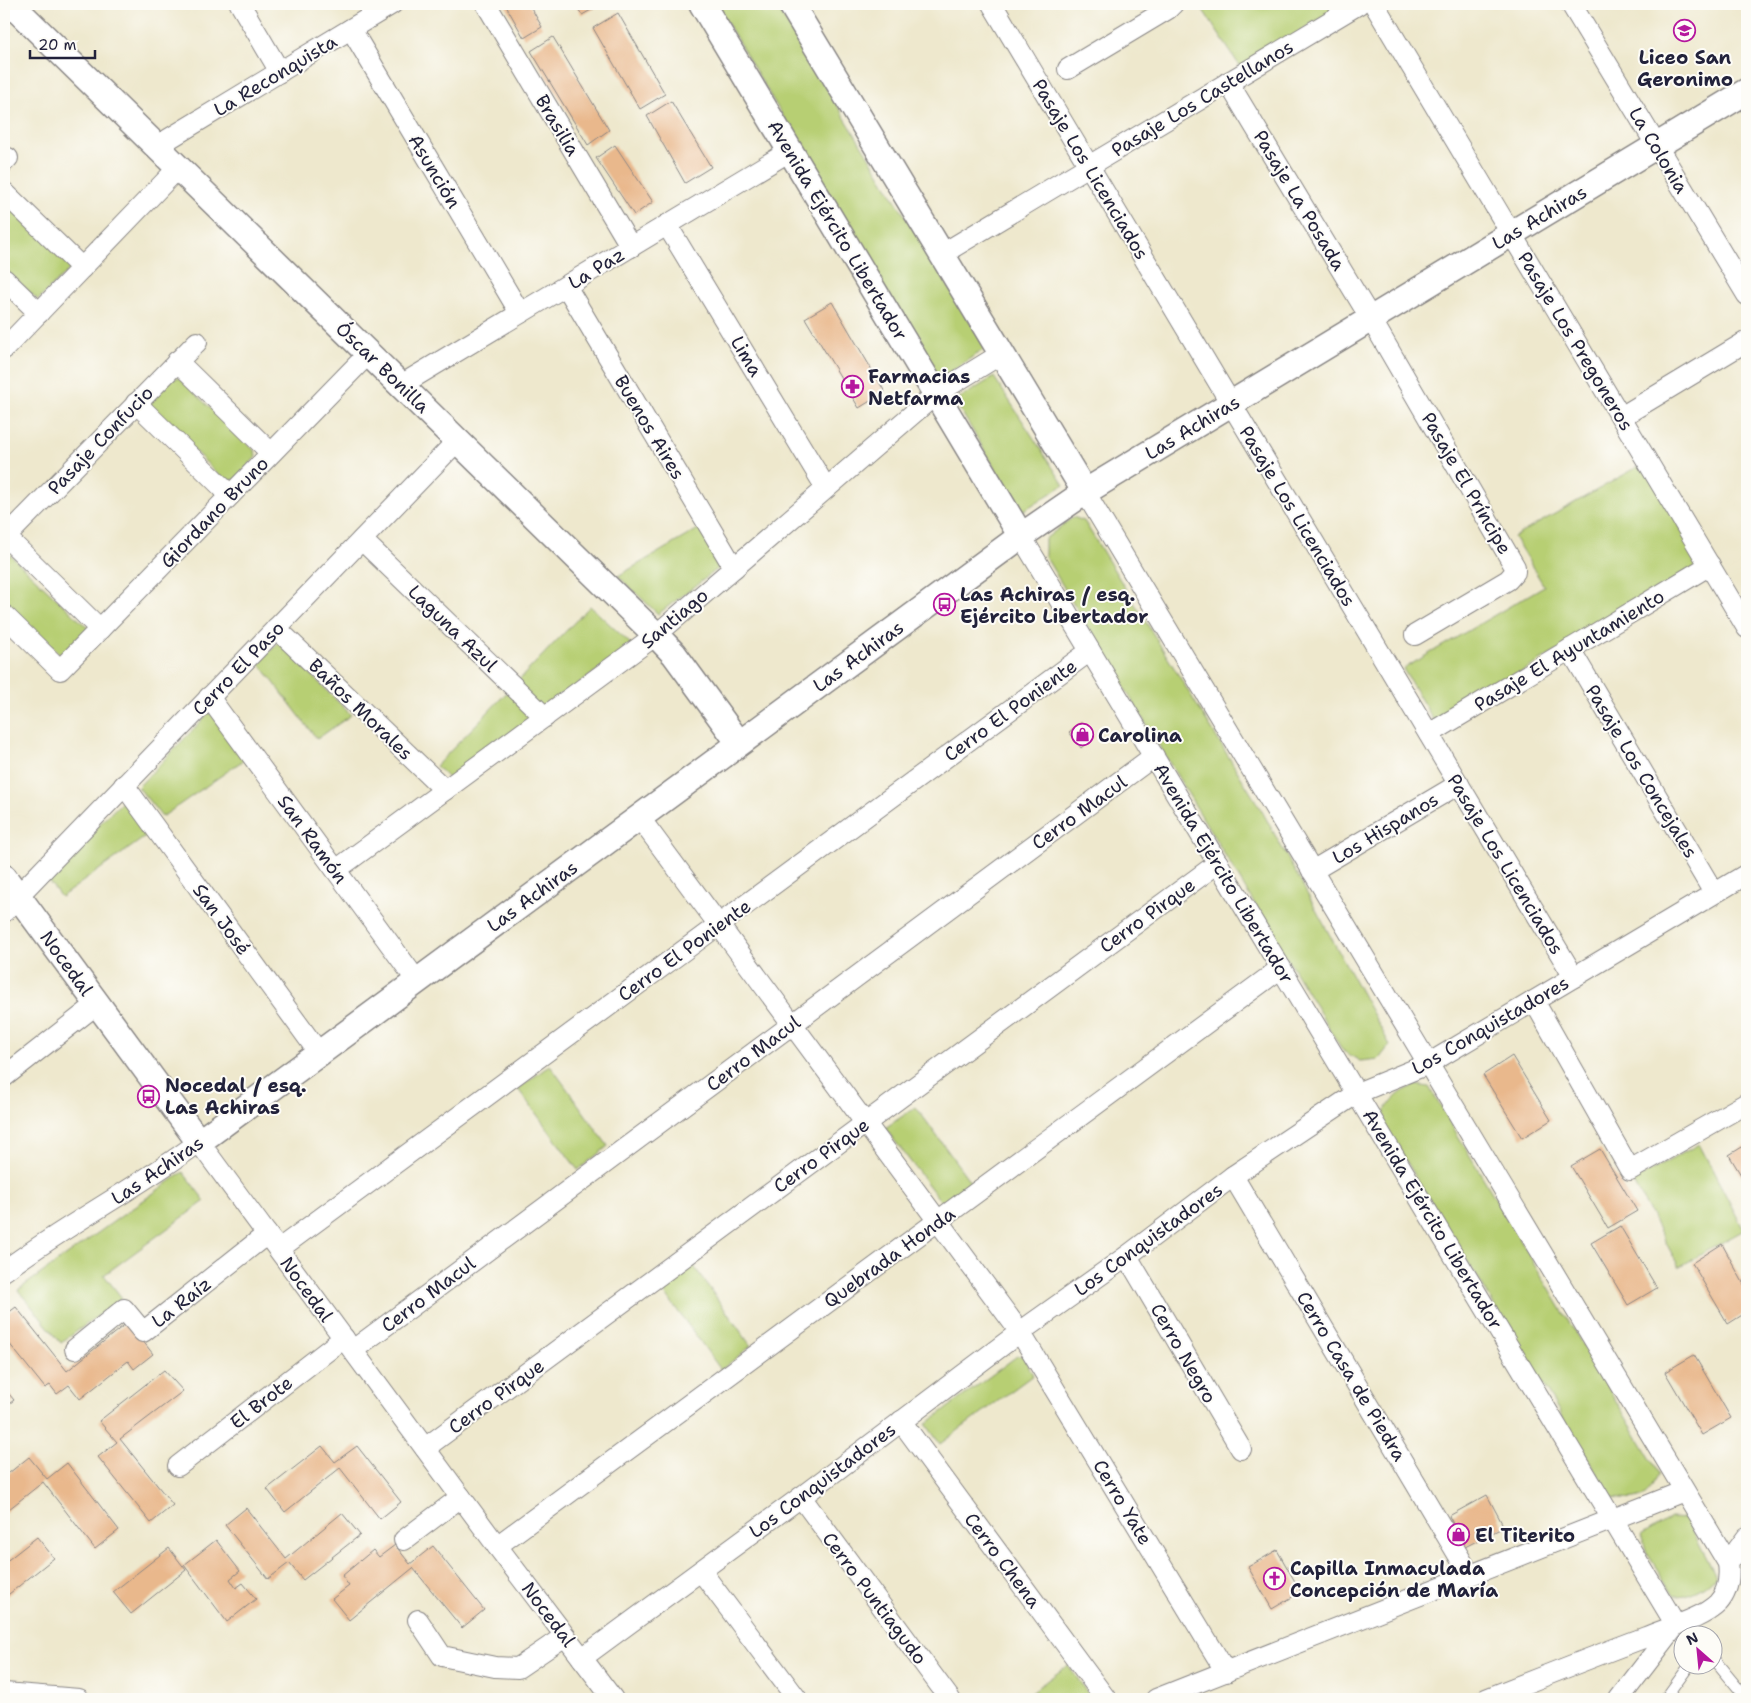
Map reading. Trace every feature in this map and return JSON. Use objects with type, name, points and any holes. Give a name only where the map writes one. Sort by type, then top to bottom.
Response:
[{"type":"street","name":"Óscar Bonilla","points":[[11,4],[656,636],[679,661],[739,743]]},
{"type":"street","points":[[240,4],[280,72]]},
{"type":"street","name":"Brasilia","points":[[486,4],[631,247]]},
{"type":"street","name":"Avenida Ejército Libertador","points":[[702,4],[1613,1519],[1680,1626]]},
{"type":"street","points":[[791,4],[1728,1563],[1728,1583],[1719,1602],[1687,1626]]},
{"type":"street","name":"Pasaje Los Licenciados","points":[[992,4],[1574,977]]},
{"type":"street","points":[[1068,69],[1168,9],[1173,4]]},
{"type":"street","name":"Pasaje Los Castellanos","points":[[942,254],[1359,4]]},
{"type":"street","name":"Pasaje Los Pregoneros","points":[[1374,4],[1747,628]]},
{"type":"street","name":"La Colonia","points":[[1571,4],[1747,295]]},
{"type":"street","name":"La Reconquista","points":[[157,146],[351,29],[386,5]]},
{"type":"street","name":"Asunción","points":[[351,29],[520,313]]},
{"type":"street","name":"Pasaje La Posada","points":[[1228,82],[1371,318]]},
{"type":"street","name":"Las Achiras","points":[[4,1271],[72,1224],[135,1187],[199,1142],[1021,536],[1085,492],[1747,90]]},
{"type":"street","name":"La Paz","points":[[401,385],[790,151]]},
{"type":"street","points":[[4,349],[179,167]]},
{"type":"street","points":[[4,192],[82,268]]},
{"type":"street","name":"Lima","points":[[667,225],[826,488]]},
{"type":"street","points":[[4,279],[39,313]]},
{"type":"street","name":"Buenos Aires","points":[[566,286],[734,568]]},
{"type":"street","name":"Pasaje El Príncipe","points":[[1371,318],[1515,567],[1515,572],[1508,580],[1415,635]]},
{"type":"street","points":[[1621,417],[1747,341]]},
{"type":"street","name":"Pasaje Confucio","points":[[5,538],[197,342]]},
{"type":"street","name":"Giordano Bruno","points":[[4,615],[60,670],[369,353]]},
{"type":"street","name":"Santiago","points":[[336,870],[656,636],[936,394],[1001,354]]},
{"type":"street","points":[[177,361],[271,453]]},
{"type":"street","points":[[136,403],[230,495]]},
{"type":"street","name":"Cerro El Paso","points":[[8,895],[124,785],[458,440]]},
{"type":"street","points":[[5,538],[100,629]]},
{"type":"street","name":"Laguna Azul","points":[[362,540],[545,717]]},
{"type":"street","name":"Pasaje El Ayuntamiento","points":[[1428,734],[1710,565]]},
{"type":"street","name":"Baños Morales","points":[[276,628],[445,790]]},
{"type":"street","name":"Pasaje Los Concejales","points":[[1570,649],[1714,893]]},
{"type":"street","name":"Cerro El Poniente","points":[[273,1242],[719,924],[1090,651]]},
{"type":"street","name":"San Ramón","points":[[210,697],[417,981]]},
{"type":"street","name":"Cerro Macul","points":[[348,1344],[793,1024],[1154,756]]},
{"type":"street","name":"Los Hispanos","points":[[1312,871],[1459,784]]},
{"type":"street","name":"San José","points":[[124,785],[319,1053]]},
{"type":"street","name":"Cerro Yate","points":[[640,817],[1020,1332],[1226,1672]]},
{"type":"street","name":"Cerro Pirque","points":[[425,1448],[1218,863]]},
{"type":"street","name":"Los Conquistadores","points":[[582,1658],[1233,1176],[1357,1093],[1428,1064],[1747,874]]},
{"type":"street","name":"Nocedal","points":[[8,895],[97,1004],[461,1497],[613,1699]]},
{"type":"street","name":"Quebrada Honda","points":[[498,1546],[1281,968]]},
{"type":"street","points":[[1534,1001],[1630,1170],[1747,1103]]},
{"type":"street","points":[[4,1077],[97,1004]]},
{"type":"street","name":"Cerro Casa de Piedra","points":[[1233,1176],[1470,1575]]},
{"type":"street","name":"La Raíz","points":[[75,1349],[124,1309],[143,1332],[273,1242]]},
{"type":"street","name":"Cerro Negro","points":[[1127,1256],[1241,1449]]},
{"type":"street","name":"El Brote","points":[[178,1466],[348,1344]]},
{"type":"street","name":"Cerro Chena","points":[[900,1421],[1106,1699]]},
{"type":"street","points":[[1156,1699],[1684,1491]]},
{"type":"street","points":[[404,1540],[461,1497]]},
{"type":"street","name":"Cerro Puntiagudo","points":[[801,1497],[950,1699]]},
{"type":"street","points":[[1728,1563],[1747,1537]]},
{"type":"street","points":[[701,1570],[796,1699]]},
{"type":"street","points":[[418,1620],[442,1656],[495,1667],[518,1668],[565,1636]]},
{"type":"street","points":[[1486,1699],[1674,1633]]},
{"type":"street","points":[[1619,1699],[1674,1639]]},
{"type":"street","points":[[4,1693],[79,1699]]},
{"type":"lane","points":[[1724,1671],[1747,1699]]},
{"type":"lane","points":[[1665,1699],[1682,1676]]},
{"type":"green space","points":[[716,4],[775,4],[986,348],[939,379]]},
{"type":"green space","points":[[1199,4],[1345,4],[1241,68]]},
{"type":"green space","points":[[4,200],[73,266],[38,300],[4,268]]},
{"type":"green space","points":[[994,377],[1064,485],[1021,512],[955,401]]},
{"type":"green space","points":[[173,378],[179,378],[255,451],[256,457],[235,480],[224,480],[150,407],[150,399]]},
{"type":"green space","points":[[1643,464],[1703,565],[1435,723],[1403,669],[1544,586],[1514,537]]},
{"type":"green space","points":[[1073,517],[1084,521],[1263,813],[1390,1045],[1379,1059],[1360,1061],[1343,1051],[1045,556],[1045,539]]},
{"type":"green space","points":[[700,528],[723,565],[658,614],[618,576]]},
{"type":"green space","points":[[6,551],[90,630],[64,658],[4,601],[4,553]]},
{"type":"green space","points":[[590,606],[632,645],[449,779],[436,766]]},
{"type":"green space","points":[[279,642],[351,715],[317,739],[259,663]]},
{"type":"green space","points":[[210,712],[245,759],[162,817],[138,787]]},
{"type":"green space","points":[[122,802],[148,835],[61,897],[45,877]]},
{"type":"green space","points":[[550,1065],[608,1146],[578,1170],[518,1089]]},
{"type":"green space","points":[[1416,1085],[1429,1087],[1659,1473],[1642,1497],[1636,1499],[1612,1498],[1380,1118],[1395,1098]]},
{"type":"green space","points":[[916,1107],[974,1187],[954,1205],[942,1203],[885,1128]]},
{"type":"green space","points":[[1699,1144],[1744,1230],[1679,1267],[1633,1181]]},
{"type":"green space","points":[[183,1172],[205,1201],[104,1275],[122,1298],[61,1343],[18,1290]]},
{"type":"green space","points":[[693,1265],[751,1346],[721,1370],[661,1288]]},
{"type":"green space","points":[[1017,1356],[1023,1356],[1033,1375],[940,1444],[926,1424]]},
{"type":"green space","points":[[1670,1517],[1686,1518],[1716,1576],[1703,1588],[1680,1596],[1674,1596],[1647,1553],[1641,1535]]},
{"type":"green space","points":[[1068,1665],[1092,1699],[1022,1699]]},
{"type":"building","points":[[505,4],[529,4],[542,27],[524,38]]},
{"type":"building","points":[[575,4],[602,4],[582,15]]},
{"type":"building","points":[[618,13],[665,94],[640,109],[593,28]]},
{"type":"building","points":[[553,37],[609,130],[588,145],[531,51]]},
{"type":"building","points":[[671,101],[711,167],[685,183],[647,116]]},
{"type":"building","points":[[615,145],[653,202],[634,215],[596,158]]},
{"type":"building","points":[[832,302],[885,392],[859,408],[805,318]]},
{"type":"building","name":"Carolina","points":[[1082,722],[1094,737],[1081,748],[1069,732]]},
{"type":"building","points":[[1512,1056],[1551,1120],[1522,1138],[1483,1075]]},
{"type":"building","points":[[1747,1144],[1747,1185],[1729,1155]]},
{"type":"building","points":[[1600,1149],[1637,1211],[1608,1228],[1571,1166]]},
{"type":"building","points":[[1620,1226],[1657,1288],[1628,1305],[1591,1243]]},
{"type":"building","points":[[1722,1244],[1747,1290],[1747,1312],[1728,1324],[1692,1263]]},
{"type":"building","points":[[16,1307],[67,1371],[128,1322],[153,1354],[134,1369],[128,1361],[80,1399],[69,1385],[57,1394],[50,1385],[45,1388],[4,1337],[4,1316]]},
{"type":"building","points":[[1694,1355],[1731,1418],[1702,1435],[1665,1372]]},
{"type":"building","points":[[164,1370],[183,1391],[120,1439],[173,1505],[151,1523],[98,1457],[117,1442],[99,1421]]},
{"type":"building","points":[[4,1388],[14,1400],[4,1408]]},
{"type":"building","points":[[322,1446],[335,1462],[357,1446],[401,1502],[380,1519],[340,1468],[285,1512],[267,1489]]},
{"type":"building","points":[[29,1457],[47,1479],[67,1463],[119,1530],[95,1549],[43,1482],[4,1513],[4,1477]]},
{"type":"building","points":[[1487,1495],[1504,1527],[1465,1547],[1449,1516]]},
{"type":"building","points":[[246,1508],[286,1559],[342,1513],[360,1535],[303,1580],[289,1563],[268,1579],[225,1525]]},
{"type":"building","points":[[37,1537],[54,1558],[4,1598],[4,1563]]},
{"type":"building","points":[[216,1540],[240,1571],[230,1579],[236,1588],[243,1583],[256,1599],[227,1622],[184,1565]]},
{"type":"building","points":[[395,1545],[410,1564],[433,1546],[484,1610],[462,1628],[413,1568],[349,1620],[332,1599],[349,1586],[342,1576],[373,1550],[379,1557]]},
{"type":"building","points":[[169,1548],[186,1570],[131,1614],[113,1592]]},
{"type":"building","name":"Capilla Inmaculada Concepción de María","points":[[1277,1550],[1301,1592],[1272,1609],[1248,1567]]},
{"type":"place","name":"Liceo San Geronimo","points":[[1685,31]]},
{"type":"place","name":"Farmacias Netfarma","points":[[852,387]]},
{"type":"place","name":"Las Achiras / esq. Ejército Libertador","points":[[944,605]]},
{"type":"place","name":"Carolina","points":[[1082,735]]},
{"type":"place","name":"Nocedal / esq. Las Achiras","points":[[149,1096]]},
{"type":"place","name":"El Titerito","points":[[1459,1535]]},
{"type":"place","name":"Capilla Inmaculada Concepción de María","points":[[1274,1579]]}]
